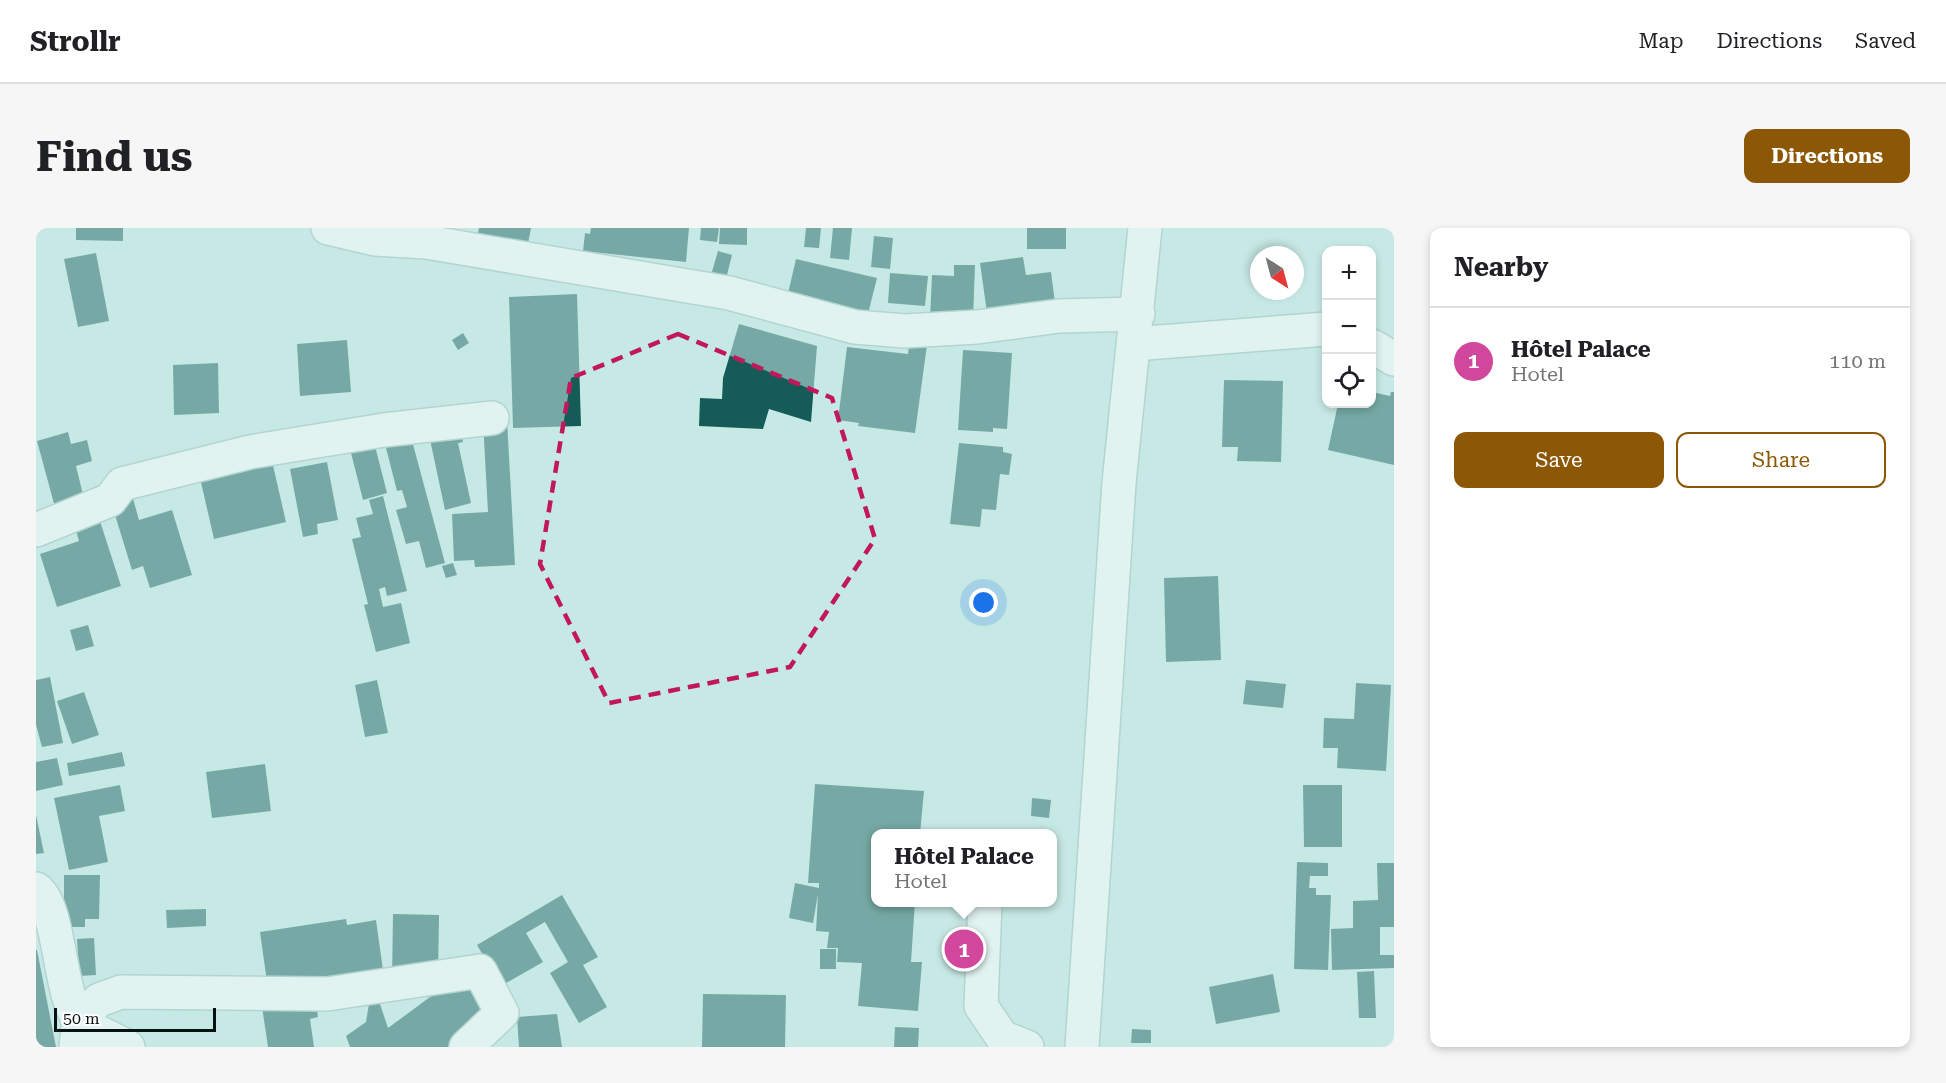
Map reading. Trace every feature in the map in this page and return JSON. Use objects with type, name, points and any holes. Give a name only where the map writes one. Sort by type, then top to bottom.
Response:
[{"type":"street","points":[[328,228],[375,239],[426,242],[729,293],[855,327],[905,331],[977,327],[1059,316],[1136,329],[1322,329]]},
{"type":"street","points":[[1082,1047],[1119,483],[1145,228]]},
{"type":"street","points":[[1376,349],[1394,359]]},
{"type":"street","points":[[36,530],[110,500],[122,484],[146,478],[261,450],[384,430],[492,418]]},
{"type":"street","points":[[36,889],[41,892],[51,917],[78,1033]]},
{"type":"street","points":[[985,907],[981,1006],[1002,1037],[1027,1047]]},
{"type":"street","points":[[78,1033],[99,1000],[121,992],[327,994],[480,972],[502,1013],[466,1047]]},
{"type":"street","points":[[78,1033],[128,1047]]},
{"type":"highlighted area","points":[[678,334],[832,398],[875,539],[790,667],[609,703],[540,564],[571,378]]},
{"type":"building","points":[[76,228],[123,228],[123,241],[76,240]]},
{"type":"building","points":[[479,228],[531,228],[526,254],[476,243]]},
{"type":"building","points":[[591,228],[689,228],[686,262],[583,251],[585,233],[590,234]]},
{"type":"building","points":[[701,228],[719,228],[717,242],[700,240]]},
{"type":"building","points":[[720,228],[747,228],[747,245],[719,244]]},
{"type":"building","points":[[806,228],[821,228],[819,248],[804,247]]},
{"type":"building","points":[[833,228],[852,228],[849,260],[830,258]]},
{"type":"building","points":[[1027,228],[1066,228],[1066,249],[1027,249]]},
{"type":"building","points":[[874,236],[893,238],[890,269],[871,267]]},
{"type":"building","points":[[718,251],[732,255],[726,279],[711,275]]},
{"type":"building","points":[[96,253],[109,321],[78,327],[64,259]]},
{"type":"building","points":[[1023,257],[1026,275],[1051,272],[1056,310],[988,320],[980,263]]},
{"type":"building","points":[[796,259],[877,278],[866,322],[786,302]]},
{"type":"building","points":[[954,265],[975,265],[973,320],[930,319],[932,275],[954,276]]},
{"type":"building","points":[[890,273],[928,276],[925,306],[888,303]]},
{"type":"building","points":[[577,294],[581,426],[513,428],[509,297]]},
{"type":"building","points":[[739,324],[817,346],[811,422],[769,409],[763,429],[699,426],[700,398],[722,399],[723,378]]},
{"type":"building","points":[[463,333],[469,343],[458,350],[452,340]]},
{"type":"building","points":[[347,340],[351,392],[300,396],[297,344]]},
{"type":"building","points":[[909,343],[927,345],[915,433],[858,426],[859,423],[838,420],[847,347],[908,354]]},
{"type":"building","points":[[963,350],[1012,353],[1007,429],[993,428],[993,432],[958,430]]},
{"type":"building","points":[[218,363],[219,413],[174,415],[173,365]]},
{"type":"building","points":[[1224,380],[1283,381],[1281,462],[1237,461],[1238,447],[1222,447]]},
{"type":"building","points":[[1391,392],[1394,392],[1394,465],[1328,450],[1337,408],[1376,408],[1376,393],[1390,396]]},
{"type":"building","points":[[507,420],[515,565],[475,567],[474,560],[454,561],[452,514],[488,512],[483,421]]},
{"type":"building","points":[[460,428],[463,442],[458,443],[471,503],[445,510],[429,435]]},
{"type":"building","points":[[68,432],[71,444],[87,440],[92,461],[76,466],[85,503],[56,511],[37,441]]},
{"type":"building","points":[[411,437],[445,563],[426,568],[419,541],[406,544],[396,510],[407,507],[402,490],[397,491],[385,444]]},
{"type":"building","points":[[374,442],[387,493],[363,500],[350,449]]},
{"type":"building","points":[[959,443],[1003,447],[1003,452],[1012,454],[1009,475],[1000,474],[996,510],[982,509],[980,527],[950,524]]},
{"type":"building","points":[[272,461],[286,522],[214,539],[200,478]]},
{"type":"building","points":[[327,462],[338,520],[317,524],[318,534],[303,537],[290,469]]},
{"type":"building","points":[[132,495],[139,520],[172,510],[192,575],[150,588],[143,566],[132,570],[111,502]]},
{"type":"building","points":[[383,496],[407,591],[387,596],[385,587],[379,589],[383,607],[401,603],[410,643],[376,652],[364,605],[368,604],[352,539],[361,537],[356,518],[373,514],[369,500]]},
{"type":"building","points":[[98,515],[121,586],[57,607],[40,554],[79,541],[74,523]]},
{"type":"building","points":[[453,563],[457,575],[446,578],[442,566]]},
{"type":"building","points":[[1218,576],[1221,660],[1166,662],[1164,578]]},
{"type":"building","points":[[88,625],[94,646],[76,651],[70,630]]},
{"type":"building","points":[[50,677],[63,743],[42,747],[36,725],[36,680]]},
{"type":"building","points":[[377,680],[388,733],[365,737],[355,685]]},
{"type":"building","points":[[1246,680],[1286,684],[1283,708],[1243,704]]},
{"type":"building","points":[[1356,683],[1391,685],[1386,771],[1337,768],[1338,748],[1323,748],[1324,718],[1354,719]]},
{"type":"building","points":[[84,692],[99,735],[72,744],[57,701]]},
{"type":"building","points":[[122,752],[125,766],[69,776],[67,763]]},
{"type":"building","points":[[57,758],[63,785],[36,791],[36,762]]},
{"type":"building","points":[[265,764],[271,811],[212,818],[206,772]]},
{"type":"building","points":[[815,784],[924,791],[920,829],[871,829],[871,907],[915,907],[911,962],[922,962],[918,1011],[858,1006],[862,963],[837,962],[838,948],[827,948],[829,932],[816,931],[818,894],[813,923],[789,918],[795,883],[819,888],[819,883],[808,883]]},
{"type":"building","points":[[120,785],[125,811],[99,816],[108,862],[69,870],[54,798]]},
{"type":"building","points":[[1303,785],[1342,785],[1342,847],[1304,847]]},
{"type":"building","points":[[1032,798],[1051,800],[1049,818],[1031,816]]},
{"type":"building","points":[[36,815],[44,853],[36,854]]},
{"type":"building","points":[[1297,862],[1328,863],[1328,876],[1310,876],[1309,888],[1316,888],[1316,895],[1331,895],[1328,970],[1294,969]]},
{"type":"building","points":[[1377,863],[1394,863],[1394,927],[1380,927],[1380,955],[1394,955],[1394,968],[1332,970],[1331,929],[1353,928],[1353,901],[1378,900]]},
{"type":"building","points":[[64,875],[100,875],[99,919],[85,919],[85,927],[64,927]]},
{"type":"building","points":[[562,895],[598,957],[583,965],[607,1007],[579,1023],[550,973],[568,962],[545,922],[526,933],[543,962],[501,986],[477,945]]},
{"type":"building","points":[[206,909],[206,926],[167,928],[166,910]]},
{"type":"building","points":[[393,914],[439,915],[438,979],[392,979]]},
{"type":"building","points":[[346,919],[347,925],[376,920],[383,970],[304,987],[303,977],[267,982],[260,932]]},
{"type":"building","points":[[94,938],[96,975],[79,976],[77,939]]},
{"type":"building","points":[[820,949],[836,949],[836,969],[820,969]]},
{"type":"building","points":[[37,950],[56,1047],[36,1047]]},
{"type":"building","points":[[1374,971],[1376,1018],[1359,1018],[1357,972]]},
{"type":"building","points":[[1273,974],[1280,1012],[1216,1024],[1209,987]]},
{"type":"building","points":[[478,981],[482,995],[480,1009],[488,1021],[457,1047],[350,1047],[346,1036],[366,1022],[369,1004],[379,1001],[388,1028],[430,997]]},
{"type":"building","points":[[315,992],[318,1017],[310,1019],[314,1047],[268,1047],[261,1000]]},
{"type":"building","points":[[703,994],[786,995],[785,1047],[702,1047]]},
{"type":"building","points":[[557,1014],[562,1047],[519,1047],[517,1017]]},
{"type":"building","points":[[895,1027],[919,1028],[918,1047],[894,1047]]},
{"type":"building","points":[[1132,1029],[1151,1030],[1151,1043],[1131,1043]]},
{"type":"place","name":"Hôtel Palace","points":[[964,949]]}]
